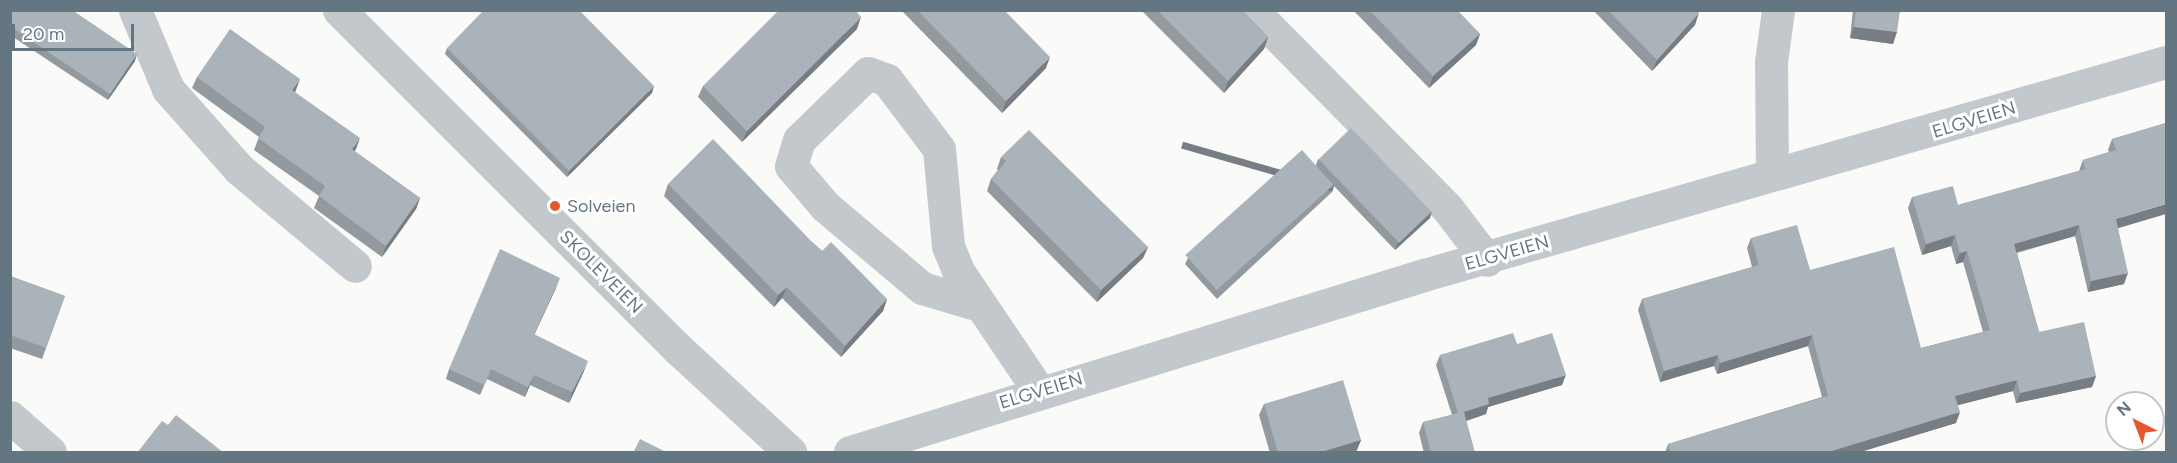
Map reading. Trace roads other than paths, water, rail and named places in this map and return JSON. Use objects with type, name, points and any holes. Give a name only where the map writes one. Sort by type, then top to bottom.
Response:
[{"type":"street","points":[[135,10],[168,89],[239,169],[355,266]]},
{"type":"street","name":"SKOLEVEIEN","points":[[339,10],[677,348],[790,453]]},
{"type":"street","points":[[1252,10],[1448,209],[1487,260]]},
{"type":"street","points":[[1772,174],[1771,62],[1778,10]]},
{"type":"street","name":"ELGVEIEN","points":[[850,453],[1040,391],[1772,174],[2166,62]]},
{"type":"street","points":[[979,305],[922,288],[825,206],[791,166],[800,140],[868,73],[887,80],[939,149],[948,246],[979,305],[1040,391]]},
{"type":"street","points":[[10,417],[50,453]]},
{"type":"place","name":"Solveien","points":[[555,206]]}]
